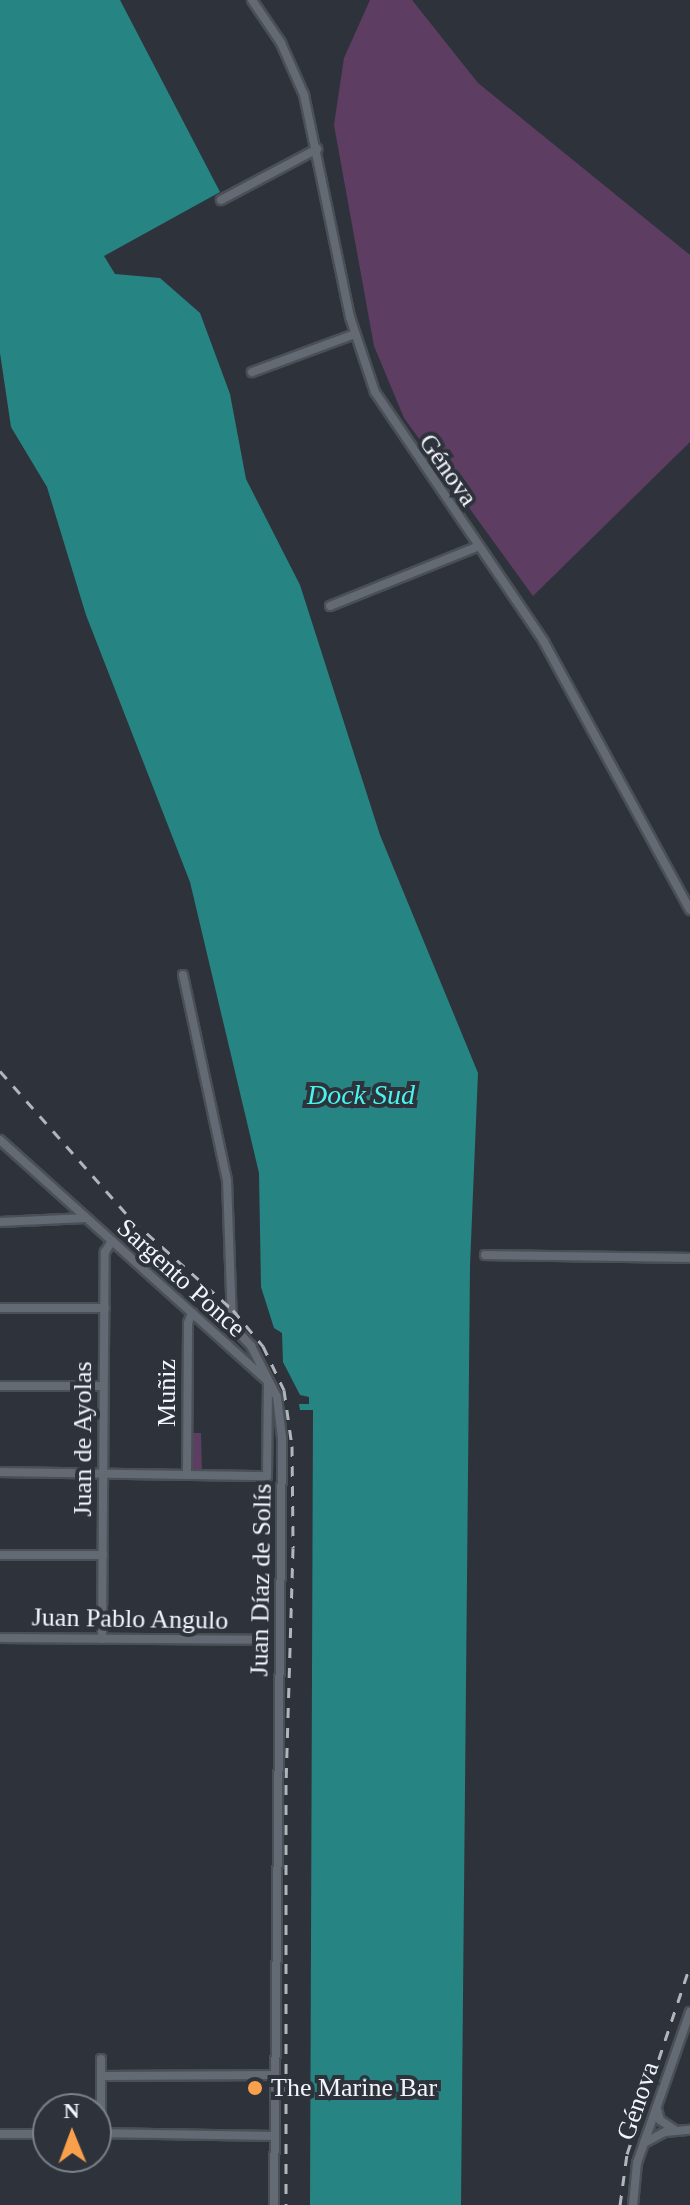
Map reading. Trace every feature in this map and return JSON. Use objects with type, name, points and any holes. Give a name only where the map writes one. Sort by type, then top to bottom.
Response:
[{"type":"street","name":"Génova","points":[[252,0],[297,75],[317,149],[355,334],[382,408],[544,642],[690,910]]},
{"type":"street","points":[[221,200],[317,149]]},
{"type":"street","points":[[252,372],[355,334]]},
{"type":"street","points":[[330,606],[477,547]]},
{"type":"street","name":"Juan Díaz de Solís","points":[[183,975],[227,1180],[232,1326],[251,1346],[277,1397],[282,1438],[274,2205]]},
{"type":"street","name":"Sargento Ponce","points":[[0,1140],[268,1380]]},
{"type":"street","points":[[0,1222],[86,1218]]},
{"type":"street","name":"Juan de Ayolas","points":[[102,1639],[105,1252],[112,1241]]},
{"type":"street","points":[[485,1255],[690,1258]]},
{"type":"street","points":[[0,1308],[105,1308]]},
{"type":"street","name":"Muñiz","points":[[187,1474],[188,1323],[192,1313]]},
{"type":"street","points":[[0,1472],[270,1473],[268,1380]]},
{"type":"street","points":[[0,1386],[103,1386]]},
{"type":"street","points":[[0,1555],[103,1555]]},
{"type":"street","name":"Juan Pablo Angulo","points":[[0,1638],[260,1640]]},
{"type":"street","name":"Génova","points":[[633,2205],[643,2143],[690,2012]]},
{"type":"street","points":[[100,2093],[101,2059]]},
{"type":"street","points":[[101,2076],[275,2075]]},
{"type":"street","points":[[657,2107],[660,2120],[676,2131]]},
{"type":"street","points":[[643,2143],[676,2131],[690,2130]]},
{"type":"street","points":[[112,2133],[275,2136]]},
{"type":"street","points":[[0,2134],[32,2134]]},
{"type":"shaded area","points":[[370,0],[412,0],[478,83],[690,255],[690,442],[533,596],[404,418],[374,346],[334,125],[344,58]]},
{"type":"shaded area","points":[[187,1433],[201,1433],[202,1475],[187,1474]]},
{"type":"water","name":"Dock Sud","points":[[0,0],[120,0],[220,192],[104,256],[115,274],[160,278],[200,313],[230,394],[246,479],[300,585],[380,835],[478,1073],[470,1265],[461,2205],[310,2205],[313,1410],[300,1410],[299,1404],[309,1404],[309,1397],[300,1395],[283,1362],[282,1333],[274,1328],[261,1287],[259,1173],[190,882],[86,615],[47,487],[11,427],[0,353]]},
{"type":"railway","points":[[0,1071],[132,1220],[233,1310],[263,1346],[284,1390],[292,1446],[293,1548],[286,1784],[286,2205]]},
{"type":"railway","points":[[620,2205],[627,2154],[690,1966]]},
{"type":"place","name":"The Marine Bar","points":[[255,2088]]}]
